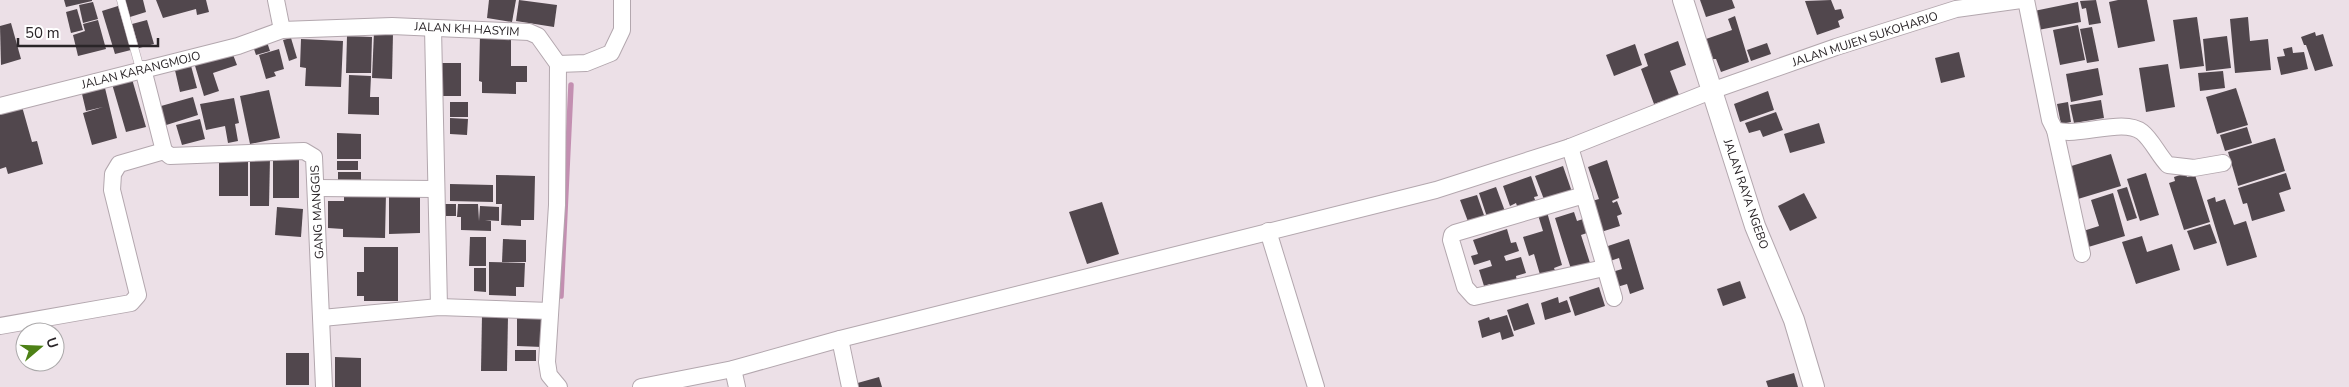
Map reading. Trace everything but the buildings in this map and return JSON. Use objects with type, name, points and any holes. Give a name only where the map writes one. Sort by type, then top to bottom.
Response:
[{"type":"street","points":[[276,0],[282,30]]},
{"type":"street","points":[[560,387],[549,375],[548,368],[557,205],[558,64],[586,63],[610,53],[622,30],[622,0]]},
{"type":"street","name":"JALAN RAYA NGEBO","points":[[1683,0],[1755,226],[1794,320],[1814,387]]},
{"type":"street","name":"JALAN MUJEN SUKOHARJO","points":[[641,387],[733,369],[840,339],[1436,190],[1570,147],[1711,91],[1836,47],[1956,8],[2021,0]]},
{"type":"street","points":[[2026,0],[2050,120],[2055,130],[2082,254]]},
{"type":"street","name":"JALAN KH HASYIM","points":[[282,30],[392,26],[529,32],[538,36],[558,64]]},
{"type":"street","points":[[433,28],[439,307]]},
{"type":"street","name":"JALAN KARANGMOJO","points":[[0,106],[238,46],[282,30]]},
{"type":"street","points":[[0,326],[131,303],[138,295],[135,276],[112,190],[113,174],[119,164],[164,151],[141,69]]},
{"type":"street","points":[[2055,130],[2065,133],[2128,126],[2143,133],[2168,165],[2194,168],[2223,164]]},
{"type":"street","points":[[1570,147],[1614,298]]},
{"type":"street","name":"GANG MANGGIS","points":[[164,151],[170,156],[304,151],[314,157],[324,387]]},
{"type":"street","points":[[316,188],[436,189]]},
{"type":"street","points":[[1584,195],[1453,233],[1451,240],[1465,287],[1474,297],[1604,268]]},
{"type":"street","points":[[1268,232],[1316,387]]},
{"type":"street","points":[[322,318],[439,307],[550,311]]},
{"type":"street","points":[[840,339],[850,387]]},
{"type":"street","points":[[733,369],[737,387]]},
{"type":"lane","points":[[121,0],[141,69]]},
{"type":"waterway","points":[[561,296],[571,85]]}]
